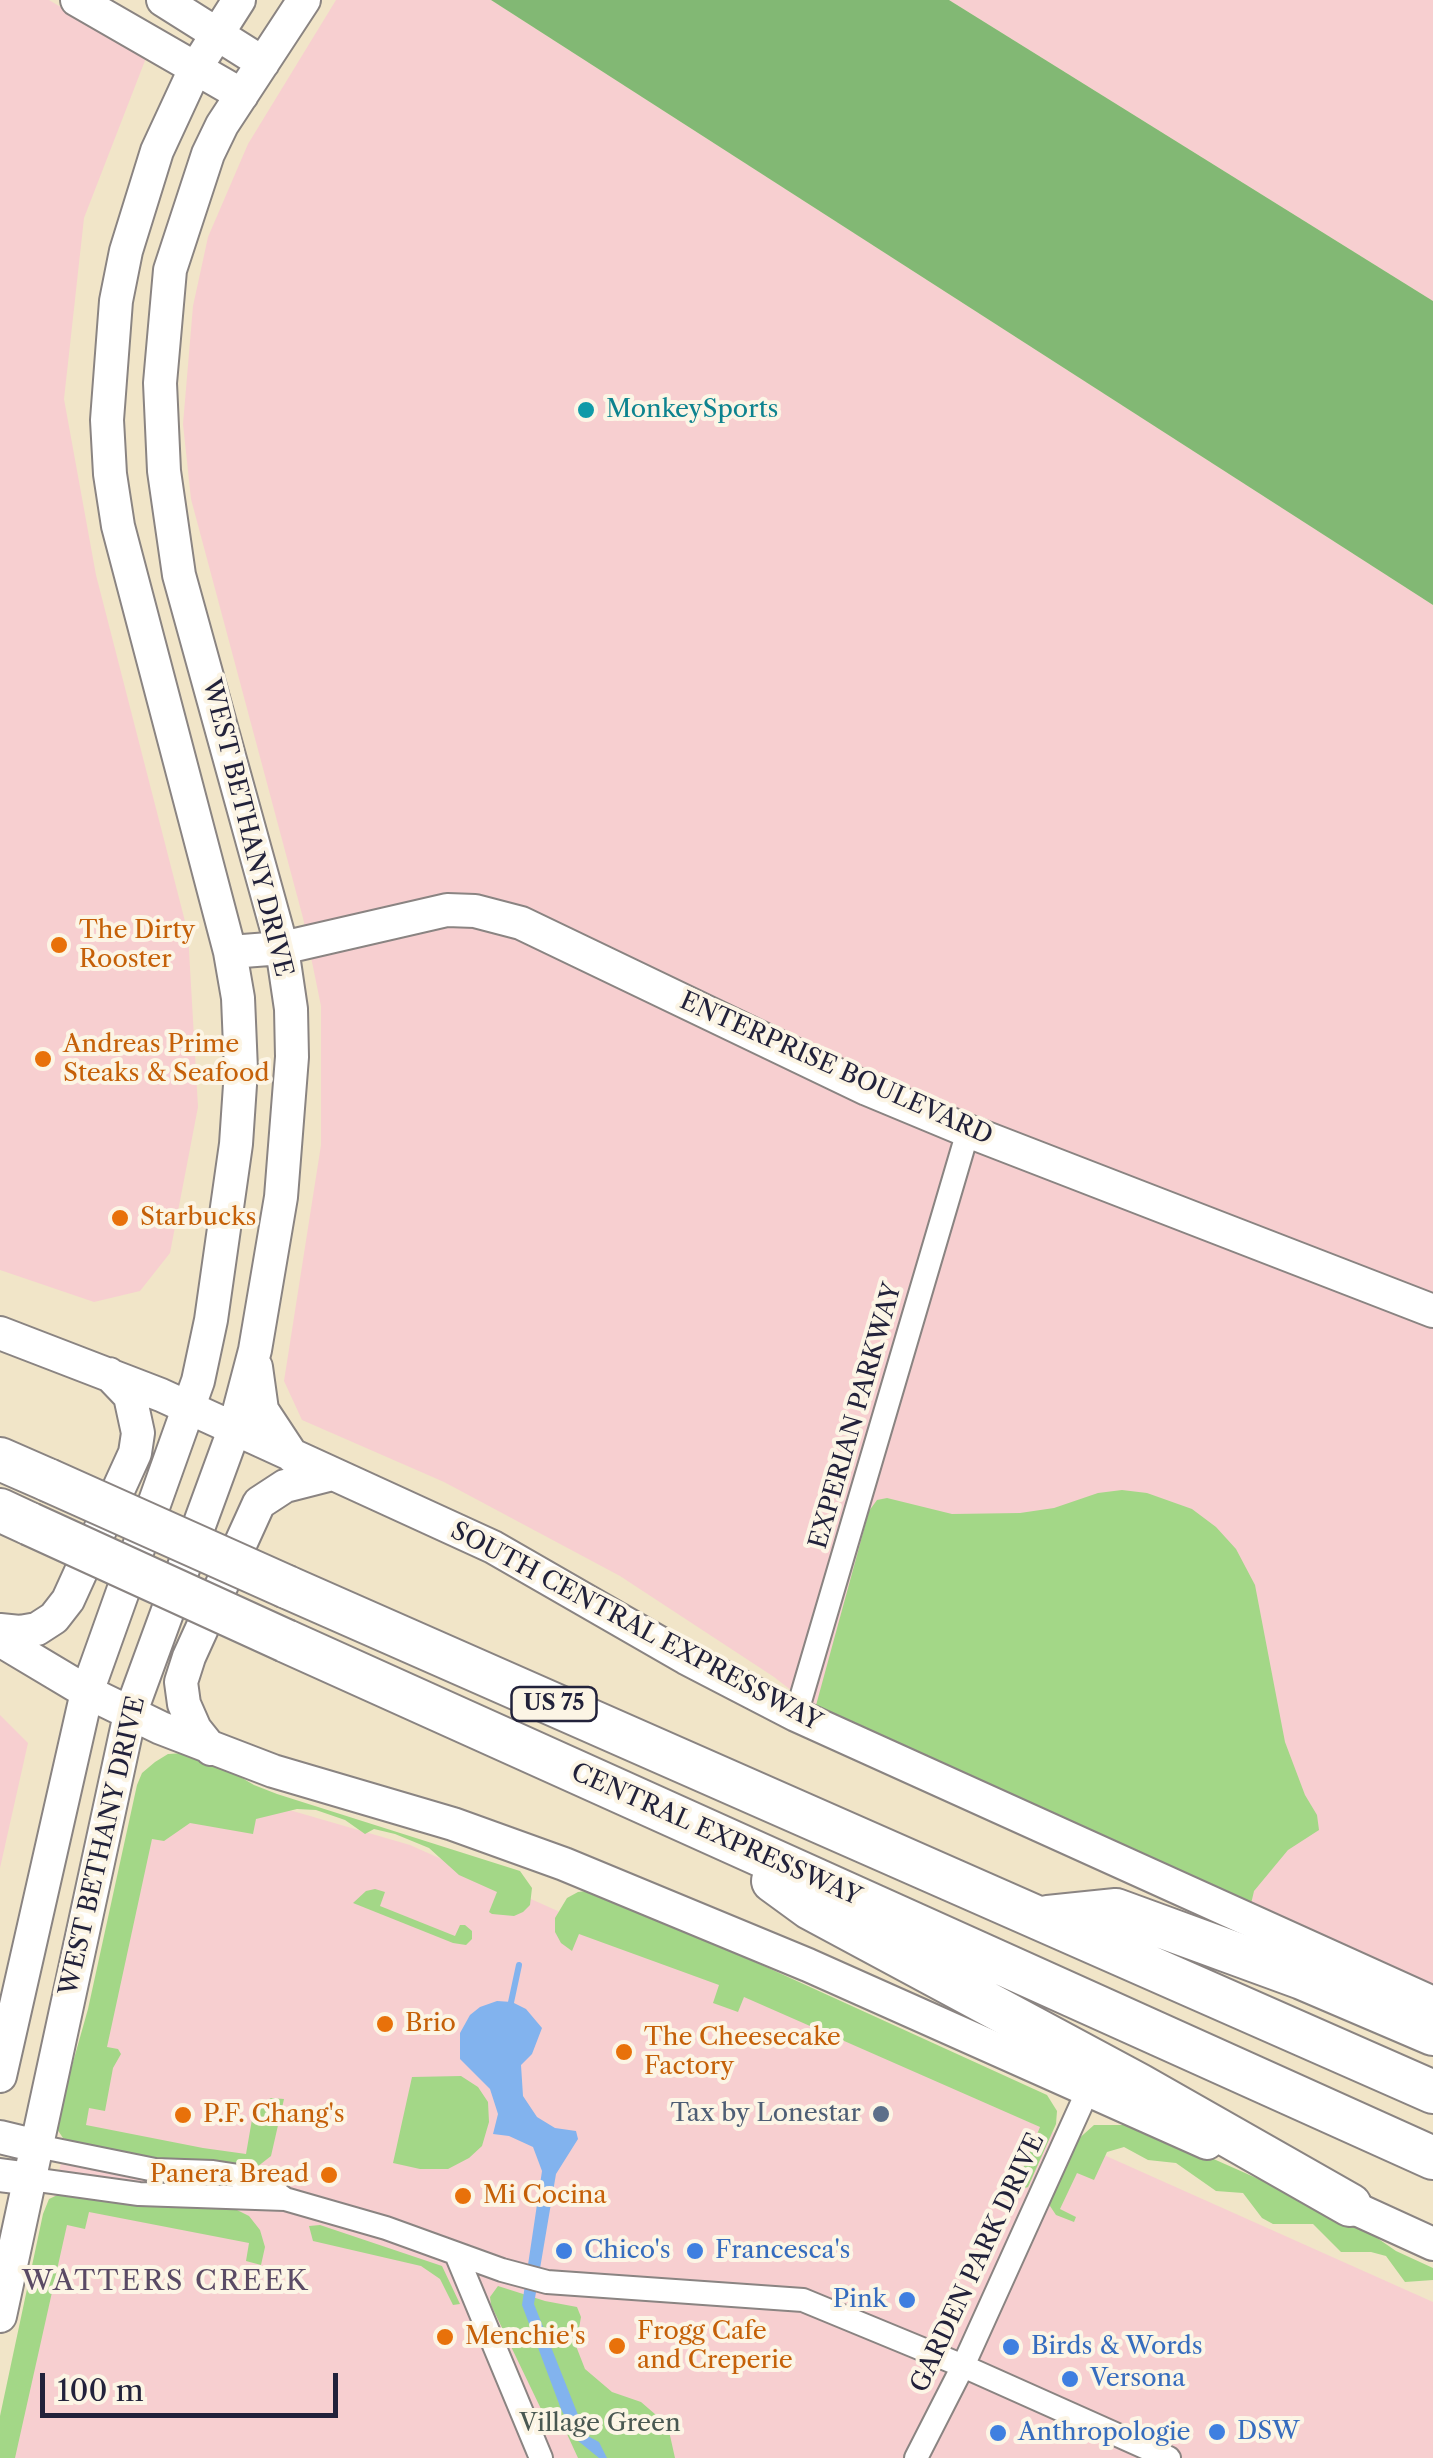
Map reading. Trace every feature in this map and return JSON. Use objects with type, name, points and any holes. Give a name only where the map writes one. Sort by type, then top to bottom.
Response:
[{"type":"highway","name":"US 75","points":[[0,1458],[1433,2092]]},
{"type":"highway","name":"CENTRAL EXPRESSWAY","points":[[15,1517],[1433,2158]]},
{"type":"highway","points":[[696,1825],[810,1908],[1139,2085],[1350,2205]]},
{"type":"highway","points":[[1042,1917],[1116,1910],[1302,1978],[1433,2034]]},
{"type":"main road","points":[[77,0],[242,95]]},
{"type":"main road","points":[[164,0],[263,62]]},
{"type":"main road","name":"WEST BETHANY DRIVE","points":[[0,2076],[88,1692],[190,1410],[212,1320],[236,1144],[241,1070],[238,998],[230,952],[119,526],[107,420],[116,301],[126,251],[157,151],[195,69],[239,0]]},
{"type":"main road","name":"WEST BETHANY DRIVE","points":[[0,2316],[16,2177],[37,2146],[130,1714],[234,1430],[255,1350],[275,1238],[288,1129],[291,1009],[282,948],[179,575],[170,520],[160,398],[170,270],[208,154],[304,0]]},
{"type":"main road","points":[[119,526],[170,520]]},
{"type":"main road","name":"ENTERPRISE BOULEVARD","points":[[230,952],[282,948],[447,910],[521,923],[867,1088],[968,1131],[1433,1311]]},
{"type":"main road","name":"SOUTH CENTRAL EXPRESSWAY","points":[[0,1332],[109,1374],[493,1547],[796,1716],[1433,2003]]},
{"type":"main road","points":[[255,1350],[262,1410],[294,1457]]},
{"type":"main road","points":[[0,1630],[20,1632],[36,1628],[54,1618],[68,1600],[135,1453],[138,1432],[130,1396],[109,1374]]},
{"type":"main road","points":[[211,1749],[184,1704],[181,1682],[189,1656],[259,1503],[285,1486],[332,1474]]},
{"type":"main road","points":[[0,1640],[130,1714],[211,1749],[453,1824],[564,1864],[808,1965],[1433,2244]]},
{"type":"main road","points":[[0,2137],[37,2146]]},
{"type":"street","name":"EXPERIAN PARKWAY","points":[[796,1716],[968,1131]]},
{"type":"street","name":"GARDEN PARK DRIVE","points":[[916,2458],[963,2366],[1088,2090]]},
{"type":"street","points":[[37,2146],[155,2170],[213,2172],[258,2179],[285,2199]]},
{"type":"street","points":[[16,2177],[139,2194],[285,2199],[547,2282],[803,2300],[1169,2458]]},
{"type":"street","points":[[456,2254],[540,2458]]},
{"type":"shaded area","points":[[0,0],[49,0],[146,58],[84,218],[64,399],[96,575],[188,933],[198,1107],[170,1253],[140,1291],[94,1302],[0,1270]]},
{"type":"shaded area","points":[[336,0],[491,0],[1433,605],[1433,1985],[815,1709],[774,1677],[620,1576],[444,1482],[302,1420],[284,1381],[321,1145],[321,1006],[303,918],[191,499],[183,424],[193,306],[208,237],[248,144]]},
{"type":"shaded area","points":[[949,0],[1433,0],[1433,301]]},
{"type":"shaded area","points":[[0,1715],[28,1743],[0,1868]]},
{"type":"shaded area","points":[[148,1769],[410,1845],[1433,2302],[1433,2458],[0,2458],[0,2439]]},
{"type":"green space","points":[[491,0],[949,0],[1433,301],[1433,605]]},
{"type":"green space","points":[[1122,1490],[1147,1493],[1192,1509],[1236,1549],[1255,1585],[1285,1742],[1317,1815],[1319,1830],[1288,1850],[1254,1891],[1251,1904],[815,1709],[869,1511],[877,1500],[887,1498],[952,1514],[1020,1513]]},
{"type":"green space","points":[[185,1753],[277,1794],[520,1871],[532,1888],[530,1905],[523,1912],[514,1916],[492,1914],[489,1912],[497,1892],[459,1875],[429,1848],[374,1829],[365,1834],[345,1820],[316,1810],[297,1809],[256,1819],[253,1834],[190,1823],[164,1841],[152,1839],[107,2047],[118,2049],[121,2054],[113,2068],[105,2111],[89,2108],[86,2125],[246,2154],[254,2108],[271,2098],[284,2099],[271,2156],[257,2167],[169,2164],[73,2142],[63,2138],[55,2126],[88,2009],[137,1785],[142,1773],[155,1762],[168,1754]]},
{"type":"green space","points":[[594,1890],[708,1935],[753,1961],[1047,2095],[1057,2111],[1056,2124],[1028,2187],[1013,2193],[1040,2127],[744,1997],[738,2012],[713,2003],[719,1985],[579,1934],[572,1951],[555,1932],[555,1918],[567,1898]]},
{"type":"green space","points":[[366,1891],[385,1892],[380,1906],[455,1936],[460,1925],[465,1925],[472,1931],[472,1939],[466,1945],[453,1943],[353,1903]]},
{"type":"green space","points":[[461,2076],[478,2087],[488,2102],[489,2122],[482,2146],[448,2169],[420,2169],[393,2163],[412,2077]]},
{"type":"green space","points":[[1094,2125],[1137,2125],[1351,2220],[1396,2251],[1433,2268],[1433,2280],[1405,2282],[1386,2256],[1341,2252],[1313,2224],[1273,2224],[1262,2218],[1243,2193],[1216,2191],[1176,2163],[1148,2160],[1124,2147],[1107,2152],[1094,2180],[1077,2173],[1060,2209],[1076,2217],[1074,2222],[1056,2215],[1049,2197],[1075,2142]]},
{"type":"green space","points":[[66,2191],[233,2208],[249,2216],[260,2230],[265,2247],[261,2265],[246,2261],[249,2243],[89,2212],[85,2229],[67,2225],[15,2458],[0,2458],[0,2416],[43,2214],[49,2199]]},
{"type":"green space","points":[[320,2225],[442,2266],[460,2304],[453,2305],[440,2279],[421,2266],[313,2241],[309,2226]]},
{"type":"green space","name":"Village Green","points":[[498,2286],[577,2307],[581,2317],[576,2346],[585,2369],[612,2392],[641,2402],[663,2421],[675,2458],[578,2458],[567,2434],[542,2411],[491,2305],[490,2297]]},
{"type":"water","points":[[497,2001],[512,2002],[526,2009],[542,2028],[532,2054],[521,2065],[523,2096],[537,2117],[555,2128],[576,2131],[578,2139],[556,2174],[534,2304],[586,2435],[599,2442],[607,2458],[599,2458],[577,2440],[561,2409],[522,2305],[542,2171],[533,2147],[509,2136],[493,2134],[498,2114],[490,2089],[460,2059],[460,2033],[470,2015]]},
{"type":"waterway","points":[[510,2007],[519,1965]]},
{"type":"place","name":"MonkeySports","points":[[586,410]]},
{"type":"place","name":"The Dirty Rooster","points":[[59,945]]},
{"type":"place","name":"Andreas Prime Steaks & Seafood","points":[[43,1059]]},
{"type":"place","name":"Starbucks","points":[[120,1218]]},
{"type":"place","name":"Brio","points":[[385,2024]]},
{"type":"place","name":"The Cheesecake Factory","points":[[624,2052]]},
{"type":"place","name":"Tax by Lonestar","points":[[881,2114]]},
{"type":"place","name":"P.F. Chang's","points":[[183,2115]]},
{"type":"place","name":"Panera Bread","points":[[329,2175]]},
{"type":"place","name":"Mi Cocina","points":[[463,2196]]},
{"type":"place","name":"Chico's","points":[[564,2251]]},
{"type":"place","name":"Francesca's","points":[[695,2251]]},
{"type":"place","name":"Pink","points":[[907,2300]]},
{"type":"place","name":"Menchie's","points":[[445,2337]]},
{"type":"place","name":"Frogg Cafe and Creperie","points":[[617,2346]]},
{"type":"place","name":"Birds & Words","points":[[1011,2347]]},
{"type":"place","name":"Versona","points":[[1070,2379]]},
{"type":"place","name":"DSW","points":[[1217,2432]]},
{"type":"place","name":"Anthropologie","points":[[998,2433]]},
{"type":"district","name":"WATTERS CREEK","points":[[166,2282]]}]
